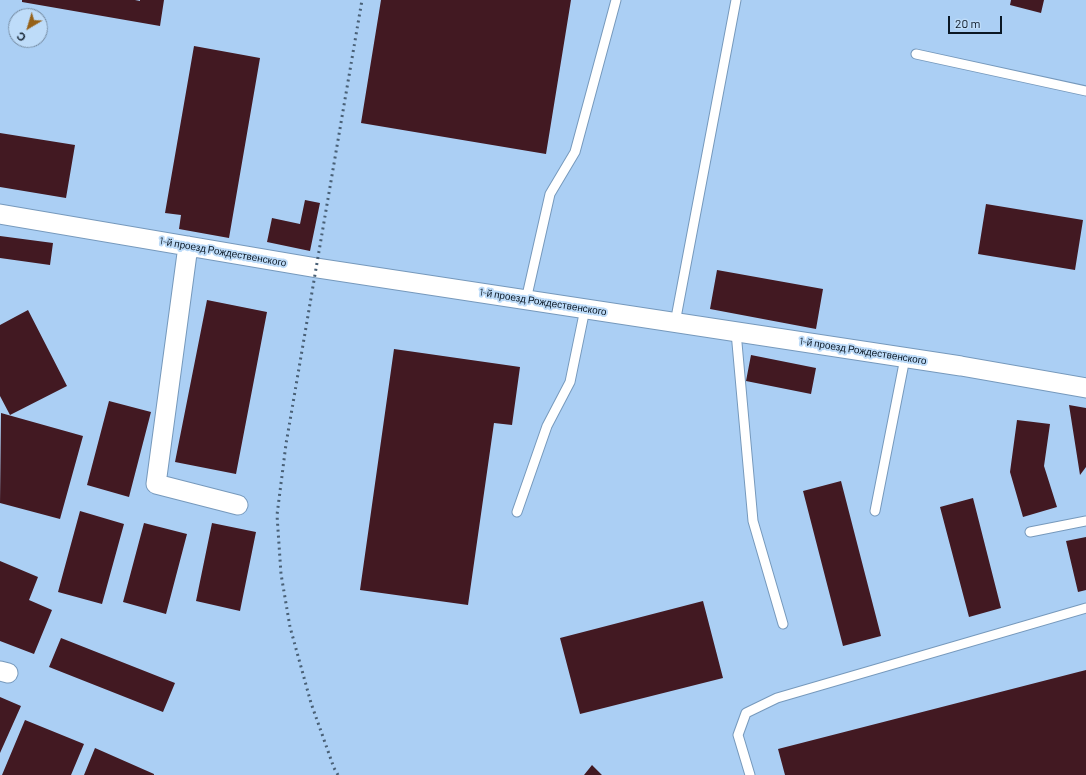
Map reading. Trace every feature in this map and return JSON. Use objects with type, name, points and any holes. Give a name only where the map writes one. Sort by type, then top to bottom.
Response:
[{"type":"street","name":"1-й проезд Рождественского","points":[[0,214],[317,268],[961,366],[1086,388]]},
{"type":"street","points":[[188,246],[156,484],[238,505]]},
{"type":"lane","points":[[526,300],[550,194],[575,152],[616,0]]},
{"type":"lane","points":[[675,323],[736,0]]},
{"type":"lane","points":[[916,54],[1086,91]]},
{"type":"lane","points":[[517,512],[547,426],[570,382],[585,309]]},
{"type":"lane","points":[[736,332],[753,521],[783,624]]},
{"type":"lane","points":[[875,511],[905,358]]},
{"type":"lane","points":[[1030,532],[1086,521]]},
{"type":"lane","points":[[750,775],[738,735],[746,713],[777,698],[1086,608]]},
{"type":"building","points":[[22,0],[164,0],[160,26],[22,2]]},
{"type":"building","points":[[381,0],[571,0],[546,154],[361,123]]},
{"type":"building","points":[[1011,0],[1044,0],[1041,13],[1010,5]]},
{"type":"building","points":[[194,46],[260,58],[229,238],[179,229],[181,215],[165,213]]},
{"type":"building","points":[[0,133],[75,145],[66,198],[0,187]]},
{"type":"building","points":[[305,200],[320,203],[310,251],[267,242],[272,218],[300,224]]},
{"type":"building","points":[[986,204],[1083,220],[1075,270],[978,254]]},
{"type":"building","points":[[0,236],[53,243],[50,265],[0,258]]},
{"type":"building","points":[[717,270],[823,289],[816,329],[710,309]]},
{"type":"building","points":[[207,300],[267,312],[236,474],[175,462]]},
{"type":"building","points":[[28,310],[67,386],[10,415],[0,396],[0,325]]},
{"type":"building","points":[[394,349],[520,367],[512,425],[494,423],[468,605],[360,590]]},
{"type":"building","points":[[751,355],[816,368],[811,394],[746,381]]},
{"type":"building","points":[[109,401],[151,412],[129,497],[87,485]]},
{"type":"building","points":[[1069,405],[1086,408],[1086,467],[1080,475]]},
{"type":"building","points":[[1,413],[83,436],[60,519],[0,503]]},
{"type":"building","points":[[1017,420],[1050,424],[1044,466],[1057,507],[1023,517],[1010,472]]},
{"type":"building","points":[[841,481],[881,636],[843,646],[803,491]]},
{"type":"building","points":[[973,498],[1001,608],[969,617],[940,507]]},
{"type":"building","points":[[80,511],[124,524],[102,604],[58,592]]},
{"type":"building","points":[[144,523],[187,534],[166,614],[123,602]]},
{"type":"building","points":[[212,523],[256,532],[240,611],[196,601]]},
{"type":"building","points":[[1086,537],[1086,590],[1078,592],[1066,541]]},
{"type":"building","points":[[0,561],[38,577],[29,600],[52,610],[34,654],[0,641]]},
{"type":"building","points":[[703,601],[723,678],[580,714],[560,638]]},
{"type":"building","points":[[61,638],[175,683],[163,712],[49,667]]},
{"type":"building","points":[[1086,670],[1086,775],[785,775],[778,749]]},
{"type":"building","points":[[0,697],[21,706],[0,753]]},
{"type":"building","points":[[25,720],[84,744],[71,775],[2,775]]},
{"type":"building","points":[[95,748],[154,774],[154,775],[84,775]]},
{"type":"building","points":[[592,765],[602,775],[584,775]]},
{"type":"railway","points":[[338,775],[334,768],[311,703],[290,627],[281,574],[277,515],[286,444],[362,0]]}]
